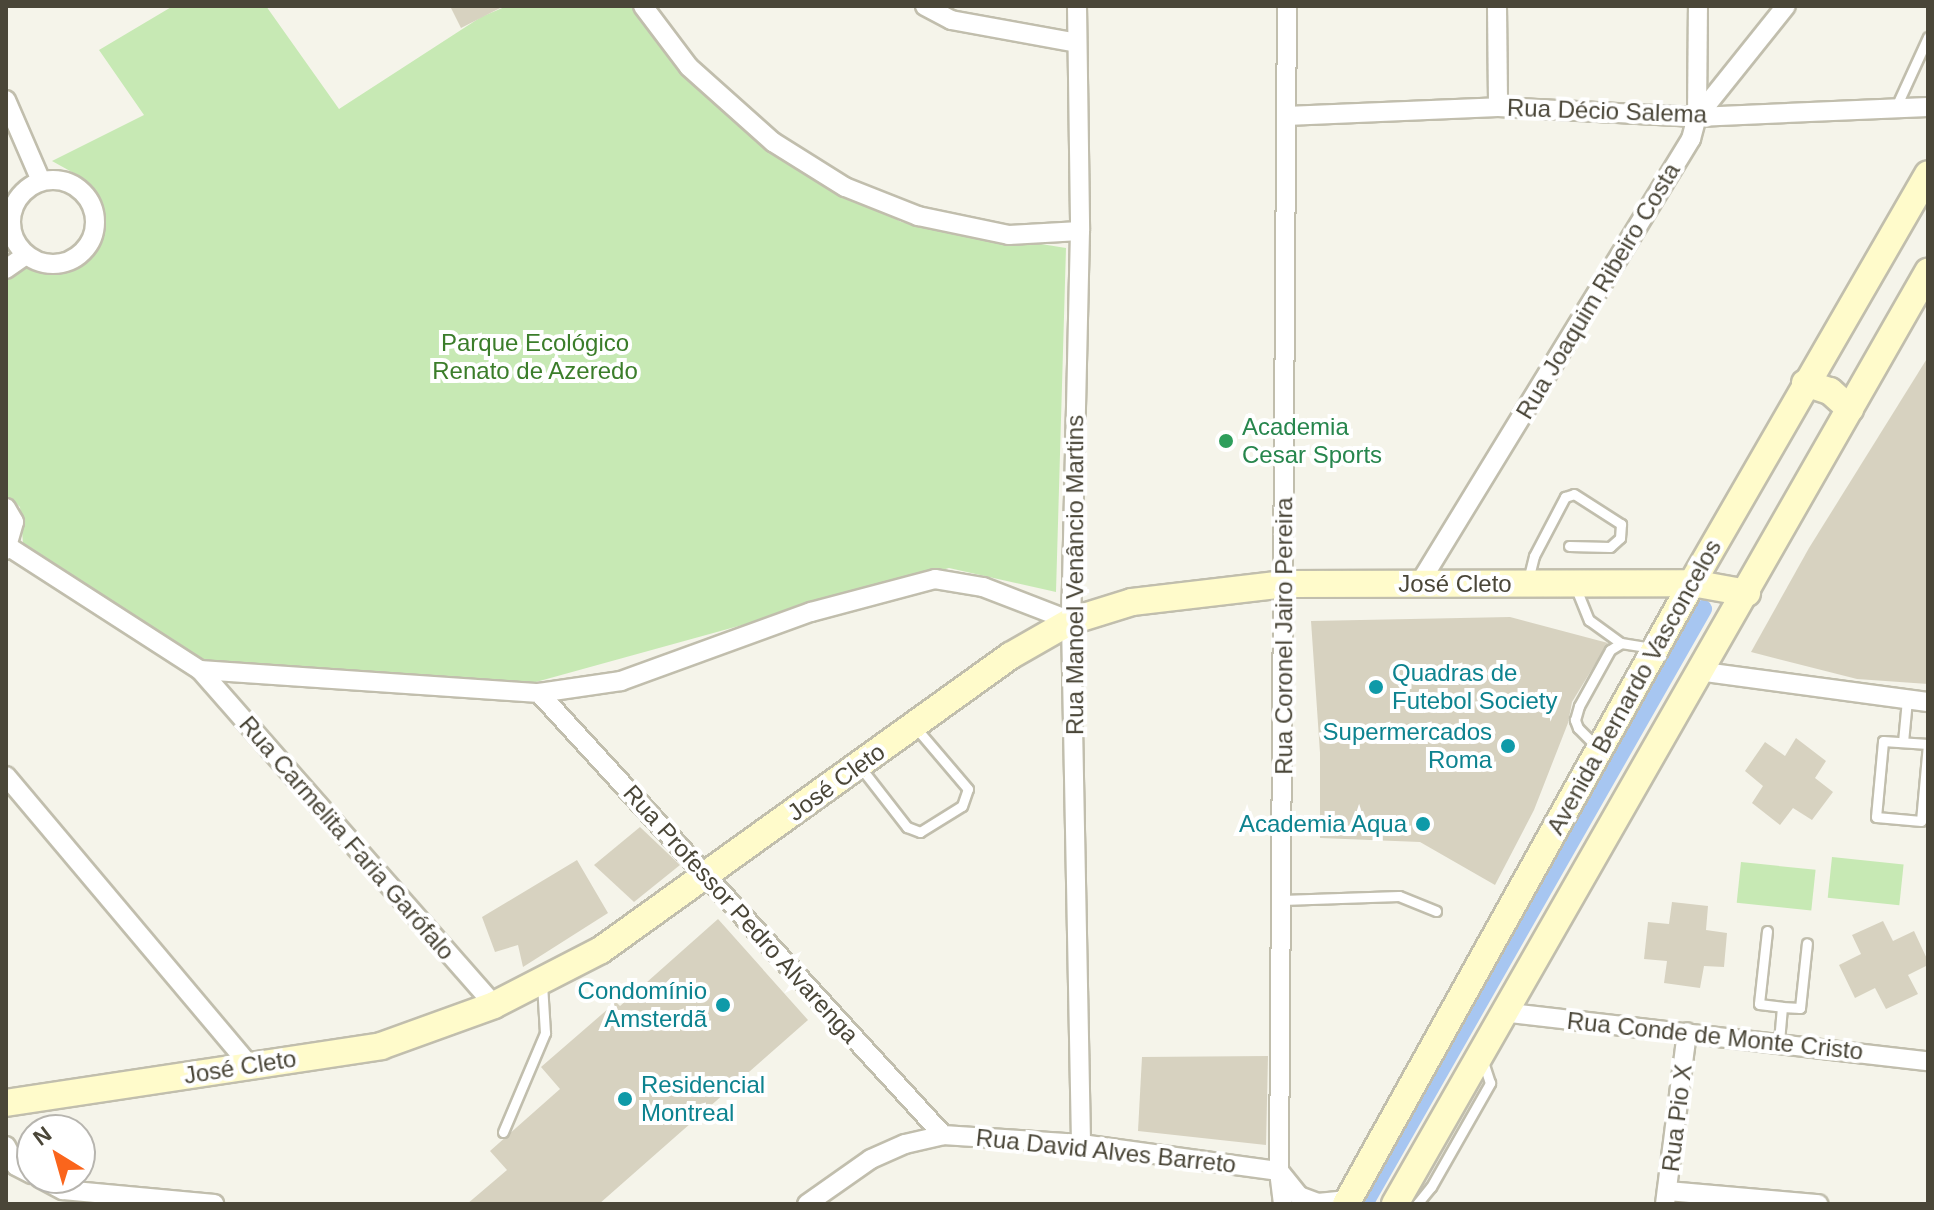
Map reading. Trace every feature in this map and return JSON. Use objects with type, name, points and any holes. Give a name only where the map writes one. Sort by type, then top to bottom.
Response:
[{"type":"main road","name":"Avenida Bernardo Vasconcelos","points":[[1347,1202],[1805,383],[1928,174]]},
{"type":"main road","points":[[1913,296],[1928,254]]},
{"type":"main road","name":"Avenida Bernardo Vasconcelos","points":[[1395,1204],[1442,1144],[1479,1055],[1502,1012],[1698,671],[1747,593],[1928,272]]},
{"type":"main road","points":[[1805,383],[1830,391],[1850,409]]},
{"type":"main road","name":"José Cleto","points":[[6,1103],[381,1046],[494,1005],[601,950],[1010,656],[1071,621],[1132,602],[1285,584],[1692,583],[1747,593]]},
{"type":"street","points":[[643,6],[689,67],[773,142],[845,187],[918,216],[1009,235],[1080,231]]},
{"type":"street","points":[[925,6],[951,20],[1077,43]]},
{"type":"street","name":"Rua Manoel Venâncio Martins","points":[[1077,6],[1080,231],[1071,621],[1081,1144]]},
{"type":"street","name":"Rua Coronel Jairo Pereira","points":[[1283,1204],[1279,1171],[1287,6]]},
{"type":"street","points":[[1497,6],[1498,107]]},
{"type":"street","points":[[1697,117],[1698,6]]},
{"type":"street","name":"Rua Joaquim Ribeiro Costa","points":[[1419,584],[1691,139],[1697,117],[1786,6]]},
{"type":"street","points":[[6,100],[41,181]]},
{"type":"street","name":"Rua Décio Salema","points":[[1286,116],[1498,107],[1697,117],[1928,107]]},
{"type":"street","points":[[55,179],[81,190],[95,215],[95,230],[80,254],[68,261],[39,262],[26,255],[12,233],[13,207],[29,187],[41,181],[55,179]]},
{"type":"street","points":[[6,269],[26,255]]},
{"type":"street","points":[[6,508],[14,522],[7,548],[200,670],[539,693],[621,681],[811,612],[935,579],[983,587],[1071,621]]},
{"type":"street","name":"Rua Carmelita Faria Garófalo","points":[[200,670],[494,1005]]},
{"type":"street","points":[[1698,671],[1928,702]]},
{"type":"street","name":"Rua Professor Pedro Alvarenga","points":[[539,693],[943,1135]]},
{"type":"street","points":[[6,776],[249,1065]]},
{"type":"street","name":"Rua Conde de Monte Cristo","points":[[1502,1012],[1928,1061]]},
{"type":"street","name":"Rua Pio X","points":[[1666,1197],[1687,1032]]},
{"type":"street","name":"Rua David Alves Barreto","points":[[807,1204],[871,1159],[905,1144],[943,1135],[1081,1144],[1279,1171]]},
{"type":"street","points":[[6,1146],[16,1168]]},
{"type":"street","points":[[1279,1171],[1299,1196],[1318,1203],[1347,1202]]},
{"type":"street","points":[[96,1193],[214,1204]]},
{"type":"street","points":[[1666,1197],[1818,1204]]},
{"type":"lane","points":[[1895,109],[1928,37]]},
{"type":"lane","points":[[1527,584],[1534,556],[1565,497],[1574,494],[1621,524],[1620,538],[1610,547],[1569,546]]},
{"type":"lane","points":[[1574,584],[1589,620],[1621,643],[1656,648]]},
{"type":"lane","points":[[1599,749],[1578,728],[1575,720],[1579,706],[1610,650],[1621,643]]},
{"type":"lane","points":[[1903,742],[1907,700]]},
{"type":"lane","points":[[859,766],[907,827],[920,832],[962,806],[968,789],[914,725]]},
{"type":"lane","points":[[1883,741],[1903,742],[1928,744],[1921,821],[1876,817],[1883,741]]},
{"type":"lane","points":[[1282,900],[1399,896],[1436,911]]},
{"type":"lane","points":[[1767,931],[1759,1004],[1800,1008],[1807,943]]},
{"type":"lane","points":[[503,1132],[545,1033],[542,980]]},
{"type":"lane","points":[[1779,1042],[1782,1007]]},
{"type":"lane","points":[[1417,1204],[1442,1144]]},
{"type":"green space","name":"Parque Ecológico Renato de Azeredo","points":[[173,6],[266,6],[339,109],[481,17],[507,6],[637,6],[773,146],[901,222],[1066,248],[1056,592],[949,568],[525,685],[204,660],[23,543],[20,507],[6,495],[6,274],[31,265],[65,271],[98,246],[100,212],[79,176],[52,161],[144,115],[99,50]]},
{"type":"green space","points":[[1832,857],[1904,865],[1899,905],[1828,898]]},
{"type":"green space","points":[[1741,862],[1816,870],[1811,911],[1737,903]]},
{"type":"building","points":[[450,6],[504,6],[461,28]]},
{"type":"building","points":[[1928,357],[1928,684],[1857,679],[1751,652],[1809,548]]},
{"type":"building","points":[[1510,617],[1608,643],[1572,702],[1568,723],[1534,810],[1495,885],[1420,842],[1320,838],[1320,753],[1311,621]]},
{"type":"building","points":[[1796,738],[1826,761],[1815,778],[1833,792],[1812,820],[1793,808],[1780,825],[1752,803],[1763,786],[1745,771],[1765,742],[1785,756]]},
{"type":"building","points":[[640,827],[680,865],[634,902],[594,865]]},
{"type":"building","points":[[577,860],[608,913],[523,967],[518,945],[495,952],[482,917]]},
{"type":"building","points":[[1672,902],[1708,906],[1706,930],[1727,933],[1724,967],[1704,966],[1700,988],[1664,983],[1667,961],[1644,959],[1648,922],[1669,924]]},
{"type":"building","points":[[718,919],[808,1020],[599,1204],[467,1204],[507,1170],[490,1151],[560,1089],[541,1067],[616,1002],[620,1006]]},
{"type":"building","points":[[1883,921],[1893,941],[1914,931],[1928,961],[1928,965],[1908,975],[1918,994],[1886,1009],[1875,988],[1855,998],[1839,965],[1861,954],[1852,935]]},
{"type":"building","points":[[1268,1056],[1266,1145],[1138,1131],[1142,1057]]},
{"type":"waterway","points":[[1364,1204],[1703,609]]},
{"type":"place","name":"Academia Cesar Sports","points":[[1226,441]]},
{"type":"place","name":"Quadras de Futebol Society","points":[[1376,687]]},
{"type":"place","name":"Supermercados Roma","points":[[1508,746]]},
{"type":"place","name":"Academia Aqua","points":[[1423,824]]},
{"type":"place","name":"Condomínio Amsterdã","points":[[723,1005]]},
{"type":"place","name":"Residencial Montreal","points":[[625,1099]]}]
